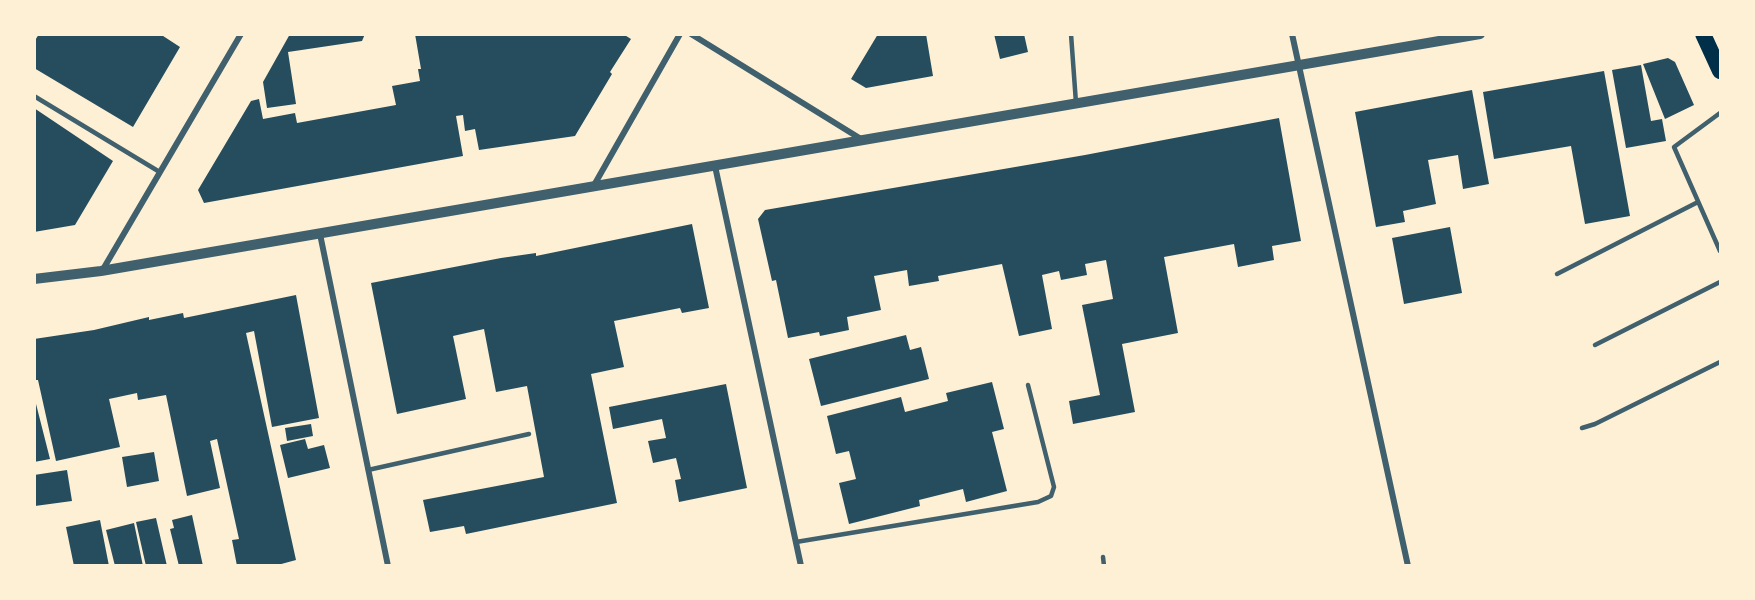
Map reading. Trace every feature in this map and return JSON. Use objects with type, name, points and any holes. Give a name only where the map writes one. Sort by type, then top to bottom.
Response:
[{"type":"highway","points":[[1703,34],[1720,71]]},
{"type":"street","points":[[101,271],[241,34]]},
{"type":"street","points":[[593,187],[680,34]]},
{"type":"street","points":[[692,34],[864,141]]},
{"type":"street","points":[[1292,34],[1408,566]]},
{"type":"street","points":[[34,279],[101,271],[320,234],[1480,34]]},
{"type":"street","points":[[715,166],[801,566]]},
{"type":"street","points":[[320,234],[388,566]]},
{"type":"lane","points":[[1071,34],[1076,105]]},
{"type":"lane","points":[[34,96],[158,171]]},
{"type":"lane","points":[[1720,113],[1674,147],[1720,251]]},
{"type":"lane","points":[[1557,273],[1698,202]]},
{"type":"lane","points":[[1595,345],[1720,282]]},
{"type":"lane","points":[[1582,428],[1595,424],[1720,362]]},
{"type":"lane","points":[[796,542],[1038,502],[1052,496],[1054,487],[1028,385]]},
{"type":"lane","points":[[368,470],[529,434]]},
{"type":"lane","points":[[1103,557],[1104,566]]},
{"type":"building","points":[[39,34],[160,34],[180,47],[133,127],[34,68],[34,42]]},
{"type":"building","points":[[290,34],[365,34],[362,41],[288,52],[296,104],[267,108],[263,82]]},
{"type":"building","points":[[415,34],[623,34],[631,39],[575,136],[479,150],[475,129],[465,131],[463,115],[456,116],[463,156],[204,203],[198,190],[251,101],[259,99],[263,119],[295,113],[297,123],[396,105],[392,86],[420,81],[418,69],[421,69]]},
{"type":"building","points":[[878,34],[926,34],[933,76],[866,88],[851,79]]},
{"type":"building","points":[[994,34],[1024,34],[1028,52],[1000,59]]},
{"type":"building","points":[[1668,58],[1675,62],[1694,105],[1665,119],[1643,64]]},
{"type":"building","points":[[1641,65],[1651,121],[1662,119],[1666,141],[1626,148],[1612,70]]},
{"type":"building","points":[[1604,71],[1630,216],[1585,224],[1571,146],[1494,159],[1483,92]]},
{"type":"building","points":[[1472,90],[1489,184],[1463,189],[1458,155],[1428,160],[1436,204],[1403,211],[1405,222],[1376,227],[1355,112]]},
{"type":"building","points":[[34,108],[113,161],[75,225],[34,232]]},
{"type":"building","points":[[1279,118],[1301,241],[1272,246],[1274,260],[1238,267],[1234,244],[1164,257],[1178,333],[1122,344],[1135,412],[1073,424],[1069,401],[1100,395],[1082,305],[1113,299],[1106,260],[1085,264],[1087,275],[1061,280],[1059,271],[1042,275],[1052,329],[1019,336],[1002,264],[938,276],[939,281],[909,286],[907,270],[874,276],[881,310],[847,317],[849,330],[820,336],[819,332],[788,338],[776,280],[772,281],[758,219],[765,210],[1085,155]]},
{"type":"building","points":[[692,224],[709,308],[682,313],[680,308],[614,321],[624,367],[591,374],[617,503],[466,534],[464,526],[430,532],[423,500],[544,477],[527,386],[496,392],[484,329],[453,336],[466,399],[397,414],[371,283],[501,258],[536,253],[536,256]]},
{"type":"building","points":[[1450,227],[1462,293],[1404,304],[1392,238]]},
{"type":"building","points":[[296,295],[319,418],[272,427],[254,331],[246,333],[296,560],[274,566],[237,566],[232,540],[239,539],[217,439],[210,441],[220,488],[187,496],[166,395],[138,400],[137,393],[109,399],[120,447],[56,461],[38,380],[34,380],[34,339],[94,330],[149,317],[149,320],[183,313],[184,318]]},
{"type":"building","points":[[906,335],[910,350],[921,347],[929,379],[821,406],[809,359]]},
{"type":"building","points":[[992,382],[1004,429],[992,432],[1007,491],[966,502],[963,489],[919,500],[920,506],[849,524],[839,483],[856,479],[849,451],[836,454],[827,416],[901,397],[905,412],[948,401],[946,393]]},
{"type":"building","points":[[726,384],[747,488],[679,502],[675,480],[681,479],[676,458],[653,463],[648,441],[666,438],[662,419],[613,429],[609,407]]},
{"type":"building","points":[[34,396],[50,459],[34,462]]},
{"type":"building","points":[[311,424],[313,436],[287,441],[285,428]]},
{"type":"building","points":[[305,439],[308,449],[324,445],[330,468],[288,478],[280,445]]},
{"type":"building","points":[[154,452],[159,481],[127,487],[122,457]]},
{"type":"building","points":[[67,470],[72,501],[35,506],[34,475]]},
{"type":"building","points":[[192,515],[203,566],[179,566],[170,529],[174,528],[172,520]]},
{"type":"building","points":[[156,518],[167,566],[146,566],[136,522]]},
{"type":"building","points":[[100,520],[109,566],[74,566],[66,527]]},
{"type":"building","points":[[134,523],[143,566],[115,566],[106,530]]}]
